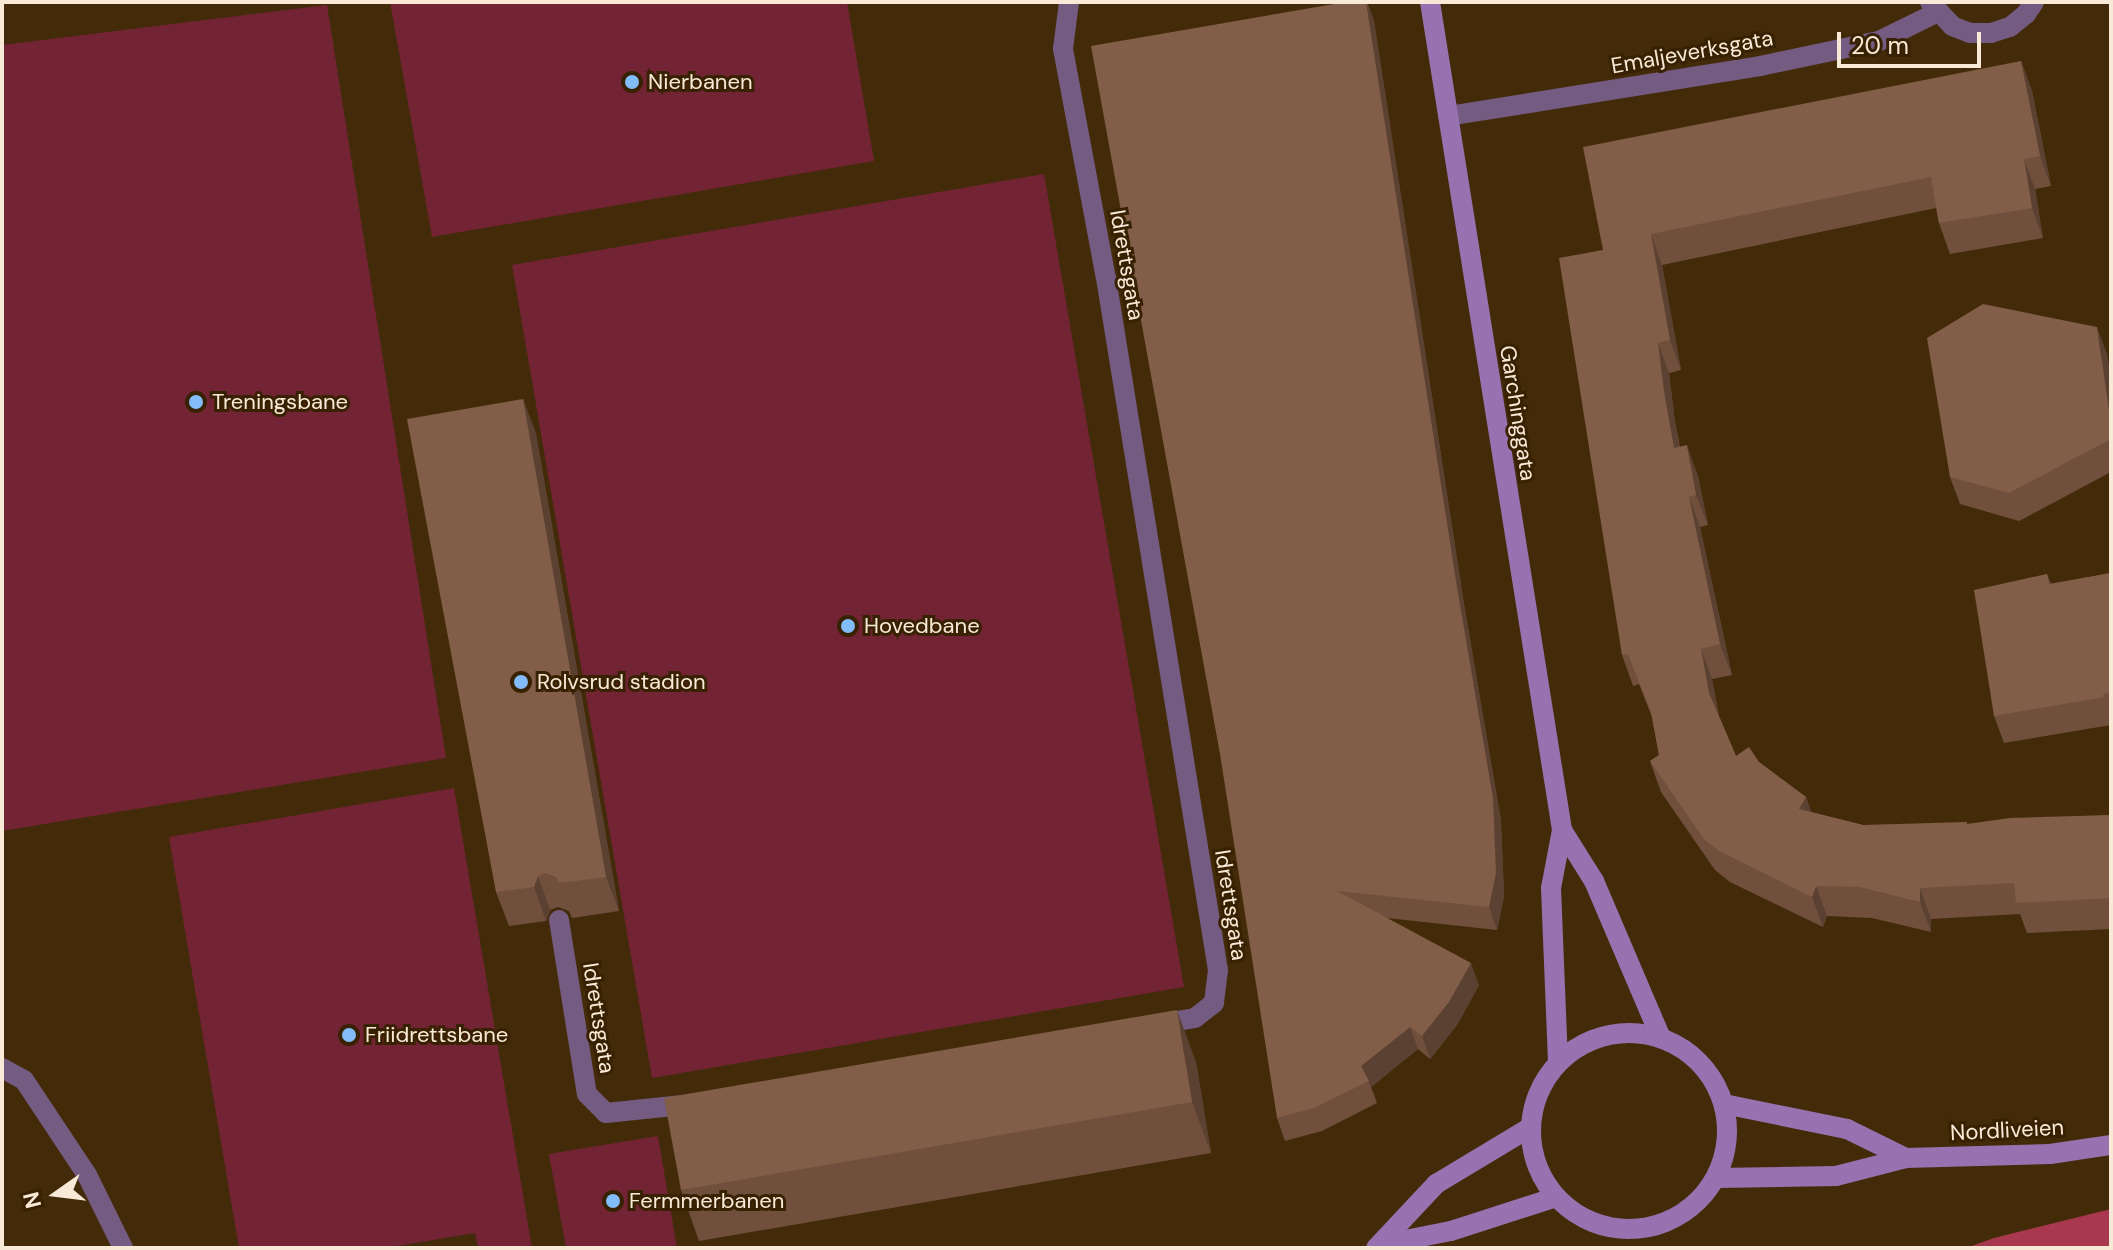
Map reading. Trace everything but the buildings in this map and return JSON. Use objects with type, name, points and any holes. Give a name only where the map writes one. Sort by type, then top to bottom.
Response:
[{"type":"main road","name":"Garchinggata","points":[[1430,2],[1562,830],[1551,888],[1558,1063]]},
{"type":"main road","name":"Garchinggata","points":[[1562,830],[1594,881],[1661,1038]]},
{"type":"main road","points":[[1639,1033],[1661,1038],[1699,1061],[1713,1078],[1724,1104],[1727,1142],[1716,1178],[1687,1212],[1667,1222],[1623,1230],[1593,1223],[1556,1197],[1536,1163],[1531,1127],[1538,1093],[1558,1063],[1578,1047],[1608,1035],[1639,1033]]},
{"type":"main road","name":"Nordliveien","points":[[1724,1104],[1847,1129],[1906,1158]]},
{"type":"main road","points":[[1378,1246],[1436,1184],[1531,1127]]},
{"type":"main road","name":"Nordliveien","points":[[1716,1178],[1836,1176],[1906,1158],[2050,1154],[2111,1145]]},
{"type":"main road","points":[[1378,1246],[1451,1231],[1556,1197]]},
{"type":"street","name":"Idrettsgata","points":[[1069,2],[1063,49],[1106,278],[1218,970],[1214,1003],[1195,1018],[1132,1028]]},
{"type":"street","points":[[1933,8],[1952,26],[1970,33],[1991,33],[2010,27],[2026,14],[2034,2]]},
{"type":"street","name":"Emaljeverksgata","points":[[1448,116],[1775,63],[1879,41],[1933,8]]},
{"type":"street","name":"Idrettsgata","points":[[559,920],[587,1094],[606,1113],[713,1101]]},
{"type":"street","points":[[2,1068],[24,1080],[87,1175],[123,1248]]},
{"type":"shaded area","name":"Nierbanen","points":[[390,2],[847,2],[874,161],[432,237]]},
{"type":"shaded area","name":"Treningsbane","points":[[327,5],[446,758],[2,831],[2,45]]},
{"type":"shaded area","name":"Hovedbane","points":[[1044,174],[1184,987],[652,1078],[512,265]]},
{"type":"shaded area","name":"Friidrettsbane","points":[[454,788],[532,1248],[478,1248],[475,1233],[385,1248],[239,1248],[169,837]]},
{"type":"shaded area","name":"Fermmerbanen","points":[[658,1136],[677,1248],[566,1248],[549,1154]]},
{"type":"shaded area","points":[[2111,1209],[2111,1248],[1966,1248],[1994,1238]]},
{"type":"place","name":"Nierbanen","points":[[632,82]]},
{"type":"place","name":"Treningsbane","points":[[196,402]]},
{"type":"place","name":"Hovedbane","points":[[848,626]]},
{"type":"place","name":"Rolvsrud stadion","points":[[521,682]]},
{"type":"place","name":"Friidrettsbane","points":[[349,1035]]},
{"type":"place","name":"Fermmerbanen","points":[[613,1201]]}]
